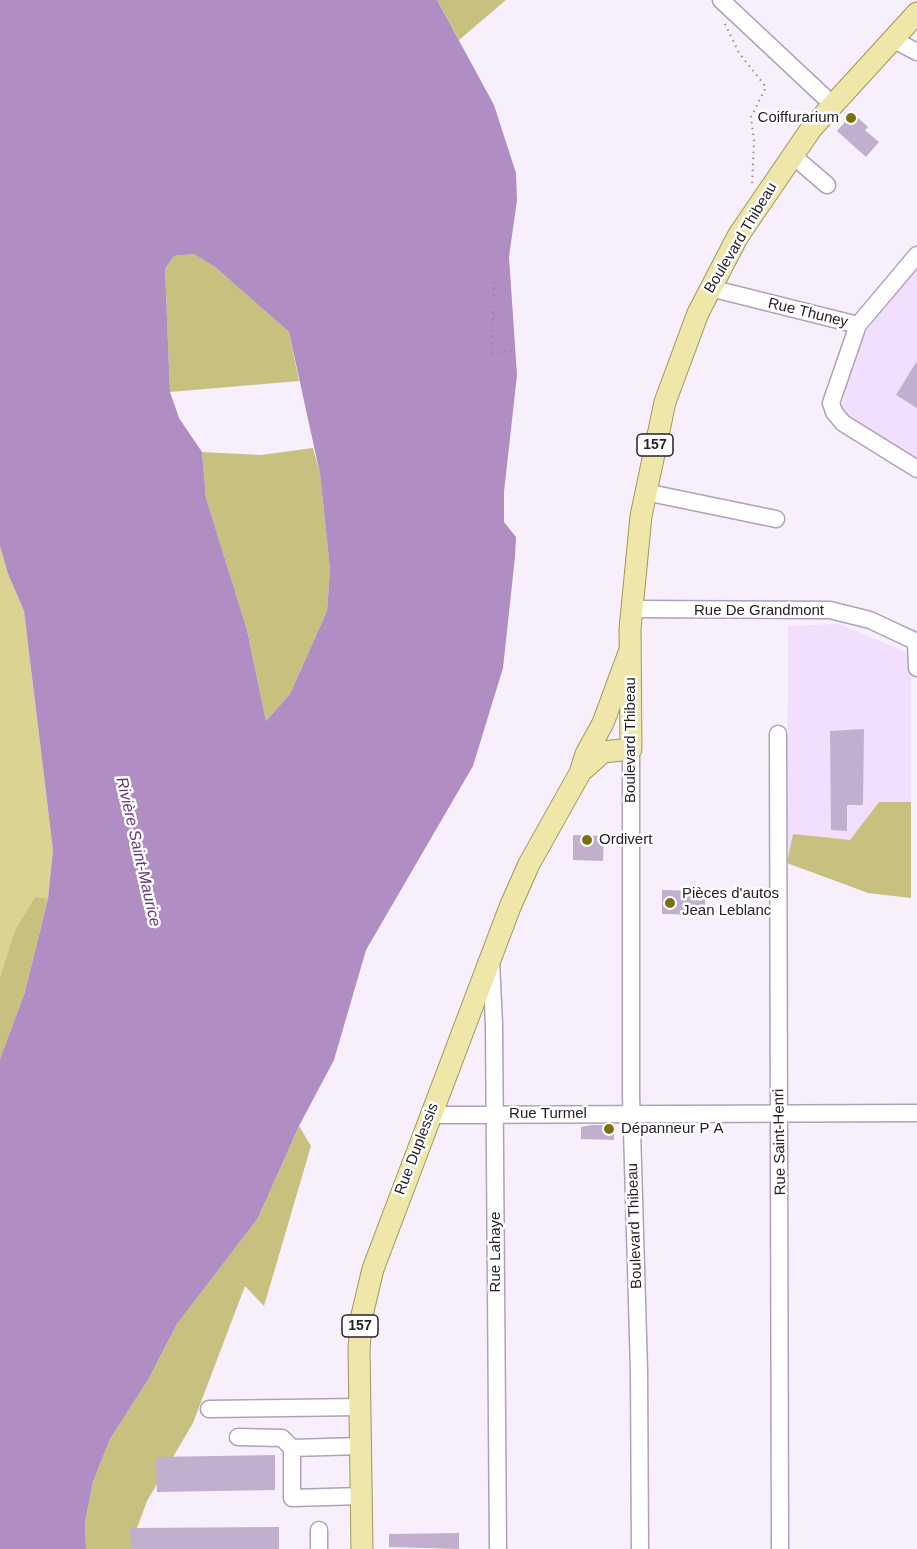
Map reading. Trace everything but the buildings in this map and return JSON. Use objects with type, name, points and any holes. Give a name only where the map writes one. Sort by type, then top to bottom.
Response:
[{"type":"main road","name":"Boulevard Thibeau","points":[[631,749],[630,650],[635,556],[645,492],[670,386],[710,288],[738,236],[792,155],[832,104],[917,13]]},
{"type":"main road","name":"Rue Duplessis","points":[[362,1549],[359,1348],[366,1294],[388,1224],[490,956],[529,864],[580,773],[607,716],[630,650]]},
{"type":"main road","name":"Rue Duplessis","points":[[580,773],[603,752],[631,749]]},
{"type":"street","points":[[725,6],[832,104]]},
{"type":"street","points":[[892,39],[917,52]]},
{"type":"street","points":[[792,155],[827,184]]},
{"type":"street","points":[[858,325],[917,255]]},
{"type":"street","name":"Rue Thuney","points":[[710,288],[858,325],[832,395],[832,408],[847,426],[917,469]]},
{"type":"street","points":[[645,492],[776,519]]},
{"type":"street","name":"Rue De Grandmont","points":[[632,609],[830,610],[870,620],[917,642]]},
{"type":"street","points":[[917,642],[917,668]]},
{"type":"street","name":"Rue Saint-Henri","points":[[778,734],[780,1549]]},
{"type":"street","name":"Boulevard Thibeau","points":[[631,749],[632,1114],[639,1371],[640,1549]]},
{"type":"street","name":"Rue Lahaye","points":[[490,956],[495,1115],[498,1549]]},
{"type":"street","name":"Rue Turmel","points":[[430,1115],[917,1113]]},
{"type":"street","points":[[209,1409],[360,1407]]},
{"type":"street","points":[[237,1437],[282,1438],[292,1448],[292,1498],[362,1496]]},
{"type":"street","points":[[292,1448],[361,1446]]},
{"type":"street","points":[[319,1530],[320,1549]]},
{"type":"path","name":"Boulevard Thibeau","points":[[725,6],[740,53],[766,87],[765,94],[752,117],[754,141],[750,183]]},
{"type":"path","points":[[494,282],[492,354],[515,350]]},
{"type":"shaded area","points":[[437,0],[506,0],[459,40]]},
{"type":"shaded area","points":[[194,254],[215,267],[289,332],[299,381],[170,392],[165,269],[174,256]]},
{"type":"shaded area","points":[[917,268],[917,475],[853,434],[841,410],[858,341]]},
{"type":"shaded area","points":[[313,448],[320,474],[330,569],[327,611],[290,694],[266,721],[247,630],[206,498],[202,452],[261,455]]},
{"type":"shaded area","points":[[0,546],[8,574],[24,611],[53,850],[48,899],[0,1059]]},
{"type":"shaded area","points":[[839,624],[911,654],[911,870],[787,863],[788,626]]},
{"type":"shaded area","points":[[879,802],[911,802],[911,898],[868,893],[787,863],[793,834],[850,840]]},
{"type":"shaded area","points":[[35,897],[48,899],[25,992],[0,1059],[0,978],[15,931]]},
{"type":"shaded area","points":[[299,1126],[311,1146],[264,1306],[245,1286],[193,1423],[147,1501],[137,1528],[143,1549],[86,1549],[85,1522],[93,1482],[110,1439],[148,1380],[177,1324],[258,1218]]},
{"type":"water","name":"Rivière Saint-Maurice","points":[[0,0],[437,0],[494,105],[516,173],[517,200],[509,257],[517,375],[504,492],[504,522],[516,537],[503,668],[473,766],[366,950],[334,1060],[299,1126],[258,1218],[177,1324],[148,1380],[110,1439],[93,1482],[85,1522],[86,1549],[0,1549],[0,1059],[25,992],[48,899],[53,850],[24,611],[8,574],[0,546]],"holes":[[[194,254],[215,267],[289,332],[320,474],[330,569],[327,611],[290,694],[266,721],[247,630],[206,498],[202,452],[179,418],[170,392],[165,269],[174,256]]]},
{"type":"place","name":"Coiffurarium","points":[[851,118]]},
{"type":"place","name":"Ordivert","points":[[587,840]]},
{"type":"place","name":"Pièces d'autos Jean Leblanc","points":[[670,903]]},
{"type":"place","name":"Dépanneur P A","points":[[609,1129]]}]
